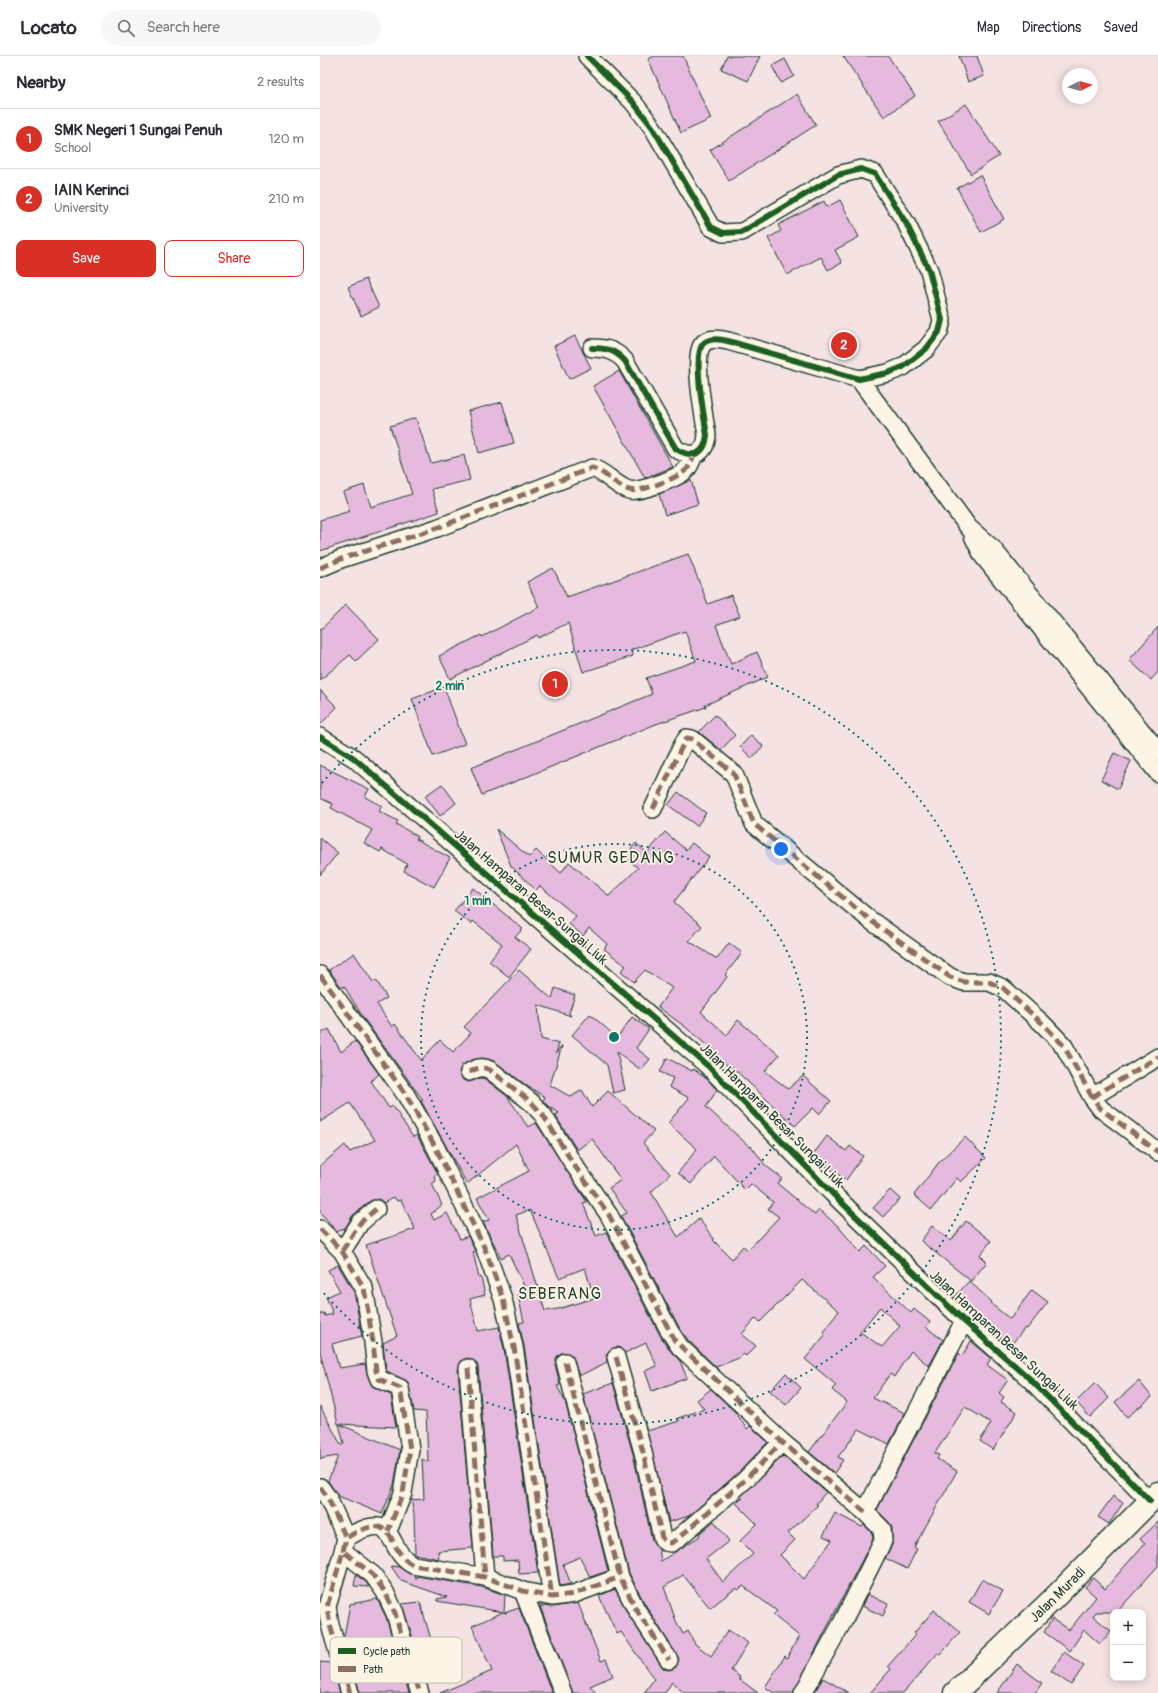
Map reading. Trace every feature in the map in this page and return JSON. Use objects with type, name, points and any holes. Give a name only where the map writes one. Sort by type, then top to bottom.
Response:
[{"type":"highway","name":"Jalan Muradi","points":[[954,1693],[1053,1599],[1154,1497]]},
{"type":"street","points":[[587,56],[633,102],[653,128],[711,226],[723,233],[742,232],[838,175],[861,169],[875,174],[906,223],[929,270],[942,320],[939,332],[926,349],[903,367],[888,373],[859,379],[728,340],[716,339],[708,341],[702,345],[699,368],[706,444],[702,450],[694,454],[685,454],[676,449],[625,361],[610,349],[592,348]]},
{"type":"street","points":[[859,379],[969,528],[982,556],[1158,773]]},
{"type":"street","points":[[320,568],[341,559],[437,528],[592,468],[602,472],[627,490],[640,490],[680,475],[690,465],[694,454]]},
{"type":"street","points":[[969,528],[992,548],[1158,751]]},
{"type":"street","name":"Jalan Hamparan Besar Sungai Liuk","points":[[320,737],[354,758],[708,1066],[832,1193],[964,1321],[1030,1379],[1154,1497]]},
{"type":"street","points":[[653,809],[684,742],[687,738],[692,739],[734,774],[754,824],[870,920],[950,977],[964,982],[989,982],[1003,988],[1043,1024],[1064,1046],[1092,1097],[1101,1109],[1158,1152]]},
{"type":"street","points":[[320,975],[406,1095],[439,1155],[485,1249],[504,1299],[514,1348],[552,1596]]},
{"type":"street","points":[[1092,1097],[1158,1057]]},
{"type":"street","points":[[469,1072],[485,1067],[532,1102],[543,1115],[574,1165],[609,1215],[675,1341],[782,1442],[865,1512],[882,1529],[882,1541],[842,1623],[803,1693]]},
{"type":"street","points":[[342,1251],[360,1223],[376,1209]]},
{"type":"street","points":[[320,1229],[342,1251],[364,1288],[376,1371],[379,1379],[400,1388],[410,1449],[403,1493],[388,1531]]},
{"type":"street","points":[[865,1512],[964,1321]]},
{"type":"street","points":[[616,1357],[643,1452],[662,1538],[665,1542],[671,1543],[676,1540],[745,1480],[782,1442]]},
{"type":"street","points":[[566,1362],[620,1577],[636,1609],[669,1660]]},
{"type":"street","points":[[468,1368],[485,1577]]},
{"type":"street","points":[[320,1487],[328,1498],[345,1544],[373,1575],[385,1592],[395,1613],[402,1637]]},
{"type":"street","points":[[334,1637],[324,1608],[345,1544],[366,1527],[376,1527],[388,1531],[406,1562],[413,1565],[485,1577],[523,1592],[552,1596],[574,1594],[620,1577]]},
{"type":"street","points":[[523,1592],[563,1693]]},
{"type":"street","points":[[347,1683],[350,1693]]},
{"type":"street","points":[[417,1683],[420,1693]]},
{"type":"building","points":[[655,56],[683,56],[711,119],[681,133],[648,59]]},
{"type":"building","points":[[727,56],[760,56],[748,81],[721,69]]},
{"type":"building","points":[[843,56],[888,56],[915,96],[884,117]]},
{"type":"building","points":[[959,56],[977,56],[984,76],[968,82]]},
{"type":"building","points":[[785,59],[794,76],[781,83],[772,66]]},
{"type":"building","points":[[797,94],[816,125],[729,181],[710,150]]},
{"type":"building","points":[[966,104],[999,156],[971,174],[938,121]]},
{"type":"building","points":[[980,175],[1004,219],[981,232],[957,188]]},
{"type":"building","points":[[840,200],[859,237],[835,250],[842,263],[828,270],[821,257],[787,275],[768,238],[781,231],[778,225],[824,201],[827,207]]},
{"type":"building","points":[[366,279],[379,307],[361,316],[348,287]]},
{"type":"building","points":[[575,336],[591,368],[569,379],[554,346]]},
{"type":"building","points":[[619,371],[673,467],[645,478],[593,386]]},
{"type":"building","points":[[502,402],[514,443],[479,453],[468,411]]},
{"type":"building","points":[[416,418],[431,463],[464,455],[470,480],[432,489],[439,512],[320,551],[320,520],[350,511],[343,492],[364,485],[371,507],[412,494],[390,426]]},
{"type":"building","points":[[691,480],[698,504],[665,515],[659,494]]},
{"type":"building","points":[[688,554],[708,604],[731,595],[740,616],[716,625],[731,664],[757,652],[768,677],[705,705],[706,707],[656,724],[482,795],[471,768],[652,694],[646,678],[696,661],[685,631],[631,650],[633,656],[583,672],[568,623],[538,638],[537,635],[450,679],[439,656],[481,635],[482,637],[539,607],[527,582],[553,568],[567,597]]},
{"type":"building","points":[[346,605],[379,639],[356,661],[350,655],[320,680],[320,630]]},
{"type":"building","points":[[1158,627],[1158,672],[1151,680],[1129,660]]},
{"type":"building","points":[[444,687],[465,744],[433,756],[412,699]]},
{"type":"building","points":[[320,690],[337,707],[320,725]]},
{"type":"building","points":[[715,715],[735,735],[721,750],[699,732]]},
{"type":"building","points":[[751,735],[763,746],[752,758],[740,747]]},
{"type":"building","points":[[1114,753],[1131,761],[1118,789],[1101,780]]},
{"type":"building","points":[[320,765],[369,789],[365,797],[382,806],[379,811],[398,821],[396,824],[417,836],[416,839],[450,858],[434,887],[404,871],[407,864],[382,849],[380,852],[364,843],[372,830],[331,808],[333,804],[320,798]]},
{"type":"building","points":[[442,784],[456,803],[440,816],[425,796]]},
{"type":"building","points":[[678,792],[706,813],[697,826],[668,805]]},
{"type":"building","points":[[496,829],[529,857],[536,850],[561,873],[569,862],[609,896],[638,868],[625,857],[636,843],[647,853],[665,832],[686,850],[692,843],[709,857],[674,902],[702,926],[689,941],[717,959],[729,943],[742,953],[725,975],[727,977],[701,1012],[727,1035],[738,1020],[779,1055],[765,1071],[788,1089],[803,1076],[831,1101],[819,1114],[813,1108],[795,1126],[732,1067],[731,1069],[716,1055],[717,1054],[684,1026],[658,1007],[672,988],[645,970],[634,982],[621,971],[626,966],[604,949],[607,944],[589,928],[583,936],[569,924],[576,916],[540,886],[536,890],[511,866]]},
{"type":"building","points":[[320,838],[338,853],[320,875]]},
{"type":"building","points":[[473,888],[523,929],[515,937],[531,949],[509,977],[489,961],[502,944],[473,921],[471,924],[454,911]]},
{"type":"building","points":[[354,953],[373,982],[376,980],[387,998],[377,1004],[392,1027],[395,1024],[421,1060],[440,1040],[453,1052],[471,1033],[464,1027],[519,970],[552,999],[555,988],[575,995],[569,1013],[571,1016],[538,1005],[541,1039],[559,1044],[556,1053],[562,1046],[550,1085],[571,1097],[582,1090],[592,1107],[608,1091],[654,1131],[643,1143],[670,1174],[651,1192],[678,1237],[699,1219],[714,1239],[713,1240],[732,1259],[743,1246],[748,1250],[779,1217],[768,1209],[773,1202],[751,1184],[745,1190],[714,1156],[691,1184],[678,1173],[697,1149],[668,1123],[689,1098],[669,1087],[673,1078],[660,1072],[667,1058],[692,1071],[693,1069],[707,1079],[717,1090],[706,1107],[750,1147],[751,1146],[766,1166],[782,1178],[778,1184],[815,1215],[819,1210],[837,1225],[860,1252],[866,1246],[885,1266],[873,1277],[911,1313],[914,1309],[930,1322],[926,1327],[943,1340],[929,1366],[911,1351],[894,1377],[890,1374],[873,1398],[905,1413],[889,1444],[859,1429],[838,1457],[843,1460],[834,1473],[809,1452],[847,1402],[832,1390],[836,1385],[805,1359],[826,1334],[823,1332],[839,1311],[802,1280],[760,1322],[756,1318],[742,1334],[756,1346],[746,1356],[744,1354],[739,1358],[716,1367],[688,1340],[679,1327],[621,1216],[627,1213],[609,1188],[621,1180],[592,1139],[577,1150],[555,1115],[559,1113],[543,1101],[545,1097],[527,1086],[494,1061],[483,1058],[471,1060],[461,1067],[459,1072],[463,1080],[469,1082],[481,1078],[485,1079],[507,1096],[528,1127],[536,1123],[587,1202],[583,1203],[596,1236],[606,1232],[661,1337],[672,1353],[680,1361],[687,1378],[652,1391],[645,1371],[657,1366],[646,1343],[625,1353],[619,1347],[613,1348],[606,1354],[607,1362],[579,1376],[572,1355],[563,1352],[558,1355],[555,1364],[560,1385],[557,1386],[565,1401],[608,1571],[590,1577],[580,1557],[563,1564],[571,1584],[560,1586],[524,1346],[519,1323],[524,1322],[518,1295],[527,1292],[509,1254],[501,1258],[483,1222],[489,1220],[477,1198],[529,1171],[516,1144],[467,1184],[421,1101],[423,1100],[364,1019],[344,986],[342,988],[329,970]],"holes":[[[530,1210],[559,1278],[585,1268],[594,1298],[558,1309],[545,1311],[516,1215]],[[880,1307],[900,1326],[882,1347],[860,1332]]]},
{"type":"building","points":[[590,1014],[614,1035],[615,1041],[632,1017],[649,1029],[636,1048],[650,1059],[641,1070],[617,1052],[625,1090],[613,1093],[607,1065],[572,1035]]},
{"type":"building","points":[[329,1029],[341,1052],[355,1041],[379,1074],[371,1081],[389,1108],[393,1106],[413,1137],[417,1135],[438,1174],[434,1176],[436,1181],[432,1184],[442,1205],[431,1214],[434,1220],[447,1213],[460,1239],[468,1236],[475,1251],[473,1252],[479,1278],[481,1277],[485,1295],[470,1299],[478,1331],[499,1327],[504,1349],[538,1573],[519,1574],[518,1560],[503,1561],[503,1556],[493,1556],[478,1367],[476,1362],[468,1358],[462,1360],[458,1369],[473,1548],[438,1551],[439,1559],[415,1554],[414,1514],[411,1500],[424,1499],[422,1459],[428,1462],[426,1412],[414,1411],[408,1382],[387,1371],[386,1369],[383,1343],[397,1336],[366,1245],[415,1229],[401,1200],[397,1201],[394,1197],[384,1203],[379,1199],[370,1201],[353,1215],[346,1227],[337,1232],[320,1212],[320,1166],[345,1145],[350,1152],[375,1140],[350,1103],[320,1122],[320,1034]]},
{"type":"building","points":[[827,1136],[846,1151],[850,1146],[863,1156],[846,1180],[812,1156]]},
{"type":"building","points":[[965,1137],[986,1158],[961,1182],[957,1178],[931,1210],[914,1195],[940,1161]]},
{"type":"building","points":[[890,1190],[900,1199],[883,1217],[873,1208]]},
{"type":"building","points":[[966,1221],[991,1241],[980,1255],[987,1262],[971,1281],[921,1241],[932,1226],[951,1241]]},
{"type":"building","points":[[338,1265],[354,1292],[362,1336],[332,1344],[339,1368],[365,1364],[372,1386],[391,1395],[396,1427],[338,1424],[320,1352],[320,1314],[324,1313],[325,1316],[333,1314],[326,1297],[340,1291],[328,1270]]},
{"type":"building","points":[[969,1281],[992,1302],[990,1303],[1010,1319],[1032,1290],[1048,1302],[1027,1329],[1025,1328],[1010,1346],[954,1298]]},
{"type":"building","points":[[971,1341],[991,1358],[987,1365],[1008,1380],[999,1393],[1004,1397],[1001,1402],[1017,1412],[993,1450],[980,1441],[991,1423],[965,1407],[935,1453],[939,1455],[937,1459],[957,1471],[914,1547],[917,1549],[907,1569],[885,1558],[892,1545],[892,1528],[889,1522],[877,1510],[959,1353],[962,1356]]},
{"type":"building","points":[[786,1373],[801,1388],[786,1405],[770,1391]]},
{"type":"building","points":[[1139,1381],[1152,1397],[1127,1417],[1115,1402]]},
{"type":"building","points":[[613,1383],[633,1454],[652,1540],[659,1549],[661,1561],[700,1536],[699,1534],[714,1521],[729,1541],[706,1559],[723,1582],[753,1554],[740,1541],[757,1524],[736,1503],[743,1498],[737,1500],[783,1456],[826,1492],[816,1504],[818,1505],[788,1533],[795,1540],[780,1555],[804,1579],[832,1540],[823,1536],[835,1513],[862,1527],[864,1525],[872,1533],[873,1539],[793,1693],[774,1693],[765,1687],[785,1656],[787,1658],[799,1636],[773,1615],[777,1611],[743,1586],[738,1590],[736,1588],[710,1608],[683,1575],[664,1587],[676,1621],[683,1634],[688,1631],[695,1644],[711,1656],[728,1630],[748,1643],[731,1670],[740,1677],[739,1679],[758,1693],[684,1693],[672,1682],[665,1693],[644,1693],[654,1679],[621,1632],[617,1634],[599,1596],[615,1589],[628,1614],[664,1669],[669,1670],[675,1668],[679,1659],[645,1604],[629,1573],[583,1394]]},
{"type":"building","points":[[1095,1383],[1109,1398],[1090,1417],[1076,1402]]},
{"type":"building","points":[[711,1389],[736,1413],[747,1429],[750,1426],[768,1442],[738,1473],[689,1516],[669,1522],[647,1431],[679,1421],[678,1418],[704,1409],[697,1400]]},
{"type":"building","points":[[320,1406],[341,1445],[344,1444],[339,1424],[400,1450],[394,1485],[382,1514],[338,1496],[328,1481],[338,1456],[320,1459]]},
{"type":"building","points":[[1113,1496],[1123,1503],[1109,1524],[1098,1517]]},
{"type":"building","points":[[1158,1522],[1158,1566],[1120,1609],[1110,1609],[1110,1612],[1096,1612],[1093,1616],[1110,1630],[1100,1644],[1084,1630],[1070,1651],[1044,1632],[1052,1619],[1069,1630],[1096,1597],[1085,1587],[1093,1578],[1105,1589],[1145,1543],[1140,1539]]},
{"type":"building","points":[[391,1566],[399,1567],[414,1575],[416,1579],[416,1576],[482,1587],[505,1595],[504,1613],[519,1608],[552,1693],[440,1693],[492,1671],[472,1626],[503,1612],[437,1601],[437,1599],[447,1597],[401,1581]]},
{"type":"building","points":[[356,1575],[366,1582],[369,1587],[354,1586]]},
{"type":"building","points":[[982,1579],[1003,1591],[989,1614],[969,1602]]},
{"type":"building","points":[[867,1594],[888,1604],[883,1616],[862,1606]]},
{"type":"building","points":[[377,1599],[386,1617],[392,1637],[344,1637],[350,1604]]},
{"type":"building","points":[[420,1602],[430,1637],[412,1637],[402,1604]]},
{"type":"building","points":[[578,1603],[601,1661],[606,1659],[613,1676],[590,1686],[596,1693],[573,1693],[540,1606],[553,1607]]},
{"type":"building","points":[[934,1610],[960,1632],[940,1655],[938,1653],[903,1693],[870,1693],[891,1669],[888,1666],[916,1634],[914,1633]]},
{"type":"building","points":[[1064,1652],[1084,1666],[1071,1685],[1051,1671]]},
{"type":"building","points":[[320,1662],[330,1663],[330,1683],[337,1683],[340,1693],[320,1693]]},
{"type":"building","points":[[1017,1664],[1042,1683],[1035,1693],[997,1693]]},
{"type":"building","points":[[823,1678],[849,1693],[814,1693]]},
{"type":"building","points":[[357,1683],[406,1683],[409,1693],[360,1693]]},
{"type":"marked path","points":[[320,568],[341,559],[437,528],[592,468],[629,490],[649,487],[667,481],[682,473],[689,467],[694,454]]},
{"type":"marked path","points":[[653,809],[684,742],[687,738],[692,739],[734,774],[754,824],[870,920],[950,977],[964,982],[989,982],[1003,988],[1043,1024],[1064,1046],[1092,1097],[1101,1109],[1158,1152]]},
{"type":"marked path","points":[[320,975],[406,1095],[436,1148],[485,1249],[503,1299],[514,1347],[552,1597]]},
{"type":"marked path","points":[[1092,1097],[1158,1057]]},
{"type":"marked path","points":[[469,1072],[480,1068],[490,1070],[531,1102],[543,1115],[574,1165],[609,1215],[675,1341],[782,1442],[865,1512]]},
{"type":"marked path","points":[[342,1251],[360,1223],[376,1209]]},
{"type":"marked path","points":[[320,1229],[342,1251],[364,1288],[376,1371],[379,1379],[400,1388],[410,1449],[403,1493],[388,1531]]},
{"type":"marked path","points":[[616,1357],[643,1452],[662,1538],[665,1542],[671,1543],[676,1540],[745,1480],[782,1442]]},
{"type":"marked path","points":[[565,1362],[620,1577],[636,1609],[669,1660]]},
{"type":"marked path","points":[[468,1368],[485,1577]]},
{"type":"marked path","points":[[320,1487],[328,1498],[346,1538]]},
{"type":"marked path","points":[[343,1551],[346,1538],[363,1529],[375,1527],[383,1529],[404,1558],[413,1565],[485,1577],[523,1591],[552,1597],[574,1594],[620,1577]]},
{"type":"marked path","points":[[334,1637],[327,1607],[343,1551],[373,1575],[385,1592],[395,1613],[402,1637]]},
{"type":"marked path","points":[[347,1683],[350,1693]]},
{"type":"marked path","points":[[417,1683],[420,1693]]},
{"type":"cycle path","points":[[587,56],[633,102],[653,128],[711,227],[723,233],[742,232],[838,175],[861,169],[875,174],[906,223],[929,270],[942,320],[939,332],[926,349],[903,367],[888,373],[859,379],[728,341],[718,339],[705,342],[702,345],[700,352],[699,375],[707,435],[704,447],[701,451],[693,454],[688,454],[676,449],[625,361],[618,354],[610,350],[592,348]]},
{"type":"cycle path","points":[[320,737],[354,758],[708,1066],[832,1193],[964,1321],[1030,1379],[1150,1501]]},
{"type":"place","name":"IAIN Kerinci","points":[[844,345]]},
{"type":"place","name":"SMK Negeri 1 Sungai Penuh","points":[[555,684]]},
{"type":"district","name":"SUMUR GEDANG","points":[[611,858]]},
{"type":"district","name":"SEBERANG","points":[[560,1294]]}]
